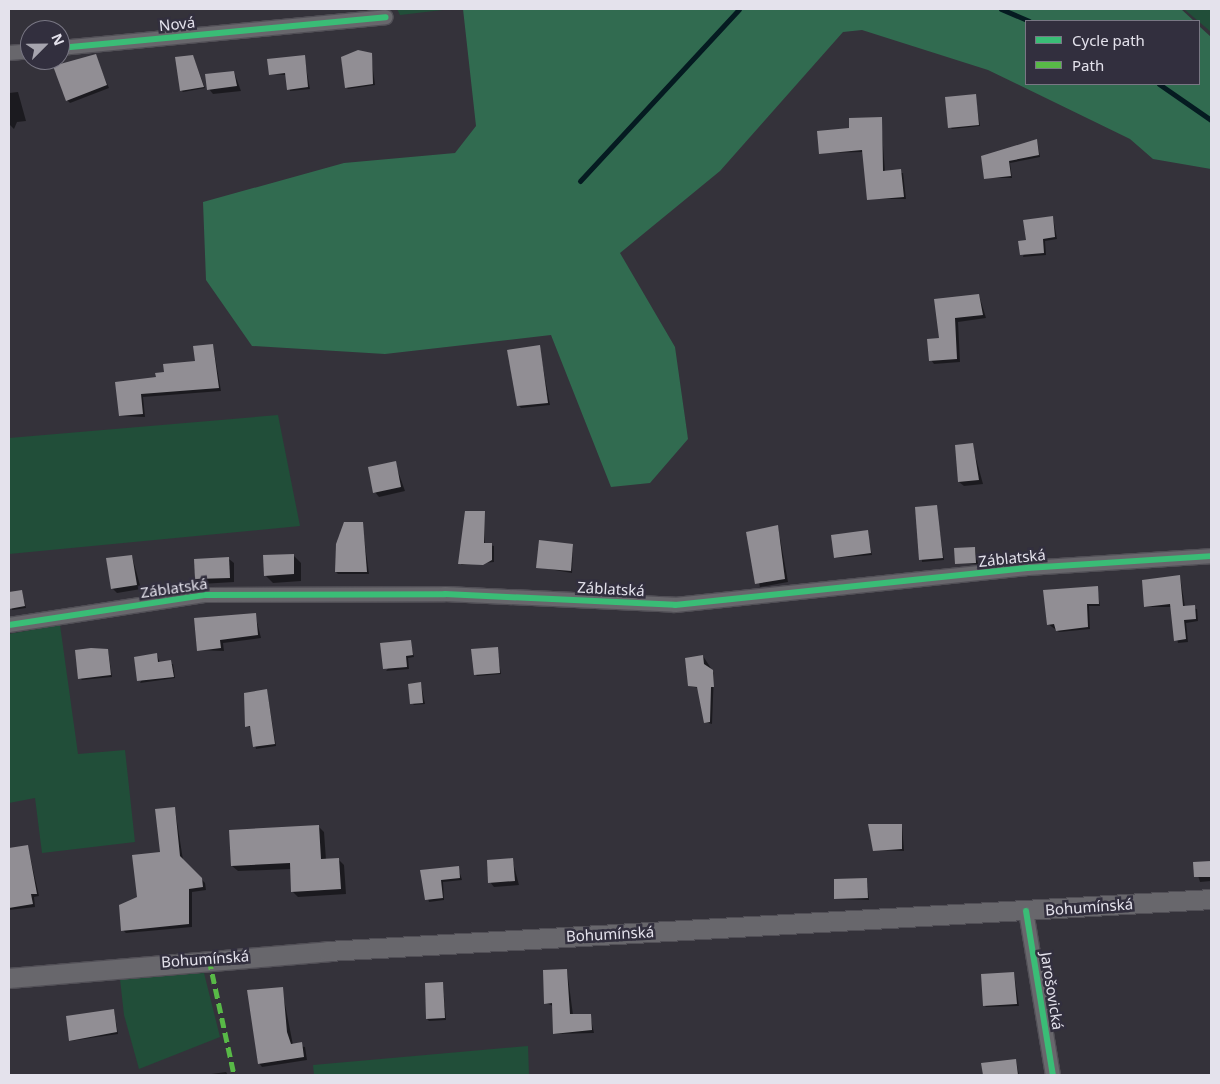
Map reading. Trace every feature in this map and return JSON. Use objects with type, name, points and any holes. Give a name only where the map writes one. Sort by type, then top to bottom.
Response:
[{"type":"main road","name":"Bohumínská","points":[[9,978],[301,952],[1211,899]]},
{"type":"street","name":"Nová","points":[[70,47],[386,17]]},
{"type":"street","name":"Záblatská","points":[[9,625],[206,595],[444,594],[676,605],[1026,568],[1211,556]]},
{"type":"street","name":"Jarošovická","points":[[1026,910],[1052,1075]]},
{"type":"green space","points":[[397,9],[451,9],[400,15]]},
{"type":"green space","points":[[463,9],[1181,9],[1193,20],[1025,20],[1025,85],[1200,85],[1200,27],[1211,37],[1211,169],[1153,159],[1130,139],[988,70],[862,30],[843,32],[720,171],[620,253],[675,347],[688,439],[650,483],[611,487],[551,335],[385,354],[252,346],[206,280],[203,202],[344,163],[455,153],[476,126]]},
{"type":"green space","points":[[1184,9],[1211,9],[1211,32],[1200,23],[1200,20],[1197,20]]},
{"type":"green space","points":[[278,415],[300,526],[9,554],[9,438]]},
{"type":"green space","points":[[60,625],[78,754],[125,750],[135,842],[42,853],[35,798],[9,803],[9,634]]},
{"type":"green space","points":[[204,973],[220,1037],[139,1069],[124,1015],[120,979]]},
{"type":"green space","points":[[528,1046],[529,1075],[314,1075],[313,1065]]},
{"type":"building","points":[[358,50],[372,53],[373,84],[345,88],[341,57]]},
{"type":"building","points":[[96,54],[107,85],[66,101],[54,70],[70,70],[70,61]]},
{"type":"building","points":[[193,55],[204,87],[180,91],[175,57]]},
{"type":"building","points":[[305,55],[308,87],[287,90],[285,73],[269,75],[267,59]]},
{"type":"building","points":[[234,71],[237,86],[207,90],[205,74]]},
{"type":"building","points":[[976,94],[979,125],[948,128],[945,97]]},
{"type":"building","points":[[882,117],[883,171],[901,169],[904,197],[867,200],[862,150],[819,154],[817,131],[849,128],[849,118]]},
{"type":"building","points":[[1037,139],[1039,155],[1009,161],[1011,176],[984,179],[981,156]]},
{"type":"building","points":[[1053,216],[1055,237],[1043,239],[1044,253],[1020,255],[1018,241],[1026,240],[1023,220]]},
{"type":"building","points":[[979,294],[983,315],[955,318],[957,359],[929,361],[927,339],[939,338],[934,299]]},
{"type":"building","points":[[213,344],[219,388],[141,394],[143,414],[119,416],[115,382],[156,377],[155,373],[164,372],[163,364],[195,361],[193,346]]},
{"type":"building","points":[[540,345],[548,403],[517,406],[507,350]]},
{"type":"building","points":[[973,443],[979,480],[958,482],[955,445]]},
{"type":"building","points":[[396,461],[401,487],[373,493],[368,467]]},
{"type":"building","points":[[937,505],[943,558],[919,560],[915,507]]},
{"type":"building","points":[[465,511],[485,511],[484,543],[492,543],[492,560],[483,565],[458,564]]},
{"type":"building","points":[[344,522],[363,522],[367,572],[335,572],[336,544]]},
{"type":"building","points":[[778,525],[785,579],[755,584],[746,532]]},
{"type":"building","points":[[868,530],[871,553],[834,558],[831,535]]},
{"type":"building","points":[[539,540],[573,544],[571,571],[536,568]]},
{"type":"building","points":[[975,547],[976,563],[955,564],[954,548]]},
{"type":"building","points":[[294,554],[294,574],[264,576],[263,555]]},
{"type":"building","points":[[132,555],[137,585],[111,589],[106,558]]},
{"type":"building","points":[[229,557],[230,578],[195,579],[194,559]]},
{"type":"building","points":[[1180,575],[1183,606],[1195,605],[1196,619],[1184,620],[1186,639],[1174,641],[1170,604],[1144,607],[1142,580]]},
{"type":"building","points":[[1098,586],[1099,604],[1087,604],[1088,627],[1056,631],[1054,624],[1047,625],[1043,590]]},
{"type":"building","points":[[22,590],[25,606],[9,609],[9,592]]},
{"type":"building","points":[[256,613],[258,635],[220,640],[221,648],[197,651],[194,618]]},
{"type":"building","points":[[411,640],[413,655],[406,656],[407,667],[383,669],[380,643]]},
{"type":"building","points":[[498,647],[500,673],[474,675],[471,649]]},
{"type":"building","points":[[91,648],[108,649],[111,675],[78,679],[75,650]]},
{"type":"building","points":[[157,653],[158,662],[171,660],[174,677],[137,681],[134,657]]},
{"type":"building","points":[[703,655],[704,664],[713,670],[714,687],[711,687],[710,722],[704,723],[697,687],[688,686],[685,658]]},
{"type":"building","points":[[421,682],[423,703],[410,704],[408,684]]},
{"type":"building","points":[[267,689],[275,744],[253,747],[250,726],[245,727],[244,693]]},
{"type":"building","points":[[175,807],[180,856],[202,878],[203,887],[189,889],[189,924],[121,931],[119,905],[137,897],[132,855],[160,852],[155,809]]},
{"type":"building","points":[[868,824],[902,824],[902,849],[873,851]]},
{"type":"building","points":[[319,825],[321,859],[339,858],[341,889],[291,892],[290,863],[231,866],[229,830]]},
{"type":"building","points":[[28,845],[37,894],[31,894],[33,904],[9,908],[9,848]]},
{"type":"building","points":[[513,858],[515,881],[488,883],[487,860]]},
{"type":"building","points":[[1211,861],[1211,877],[1194,877],[1193,862]]},
{"type":"building","points":[[459,866],[460,878],[441,880],[443,898],[425,900],[420,870]]},
{"type":"building","points":[[867,878],[868,898],[834,899],[834,879]]},
{"type":"building","points":[[567,969],[570,1014],[591,1014],[592,1030],[553,1034],[552,1003],[544,1004],[543,970]]},
{"type":"building","points":[[1014,972],[1017,1004],[983,1006],[981,974]]},
{"type":"building","points":[[443,982],[445,1018],[426,1019],[425,983]]},
{"type":"building","points":[[283,987],[287,1032],[291,1044],[302,1042],[304,1057],[258,1064],[247,990]]},
{"type":"building","points":[[114,1009],[117,1032],[69,1041],[66,1016]]},
{"type":"building","points":[[1016,1059],[1018,1075],[983,1075],[981,1063]]},
{"type":"waterway","points":[[580,181],[739,9]]},
{"type":"waterway","points":[[1001,9],[1027,20]]},
{"type":"waterway","points":[[1160,85],[1211,120]]},
{"type":"marked path","points":[[209,959],[234,1075]]},
{"type":"cycle path","points":[[70,47],[386,17]]},
{"type":"cycle path","points":[[9,625],[206,595],[445,594],[675,605],[1027,568],[1211,556]]},
{"type":"cycle path","points":[[1026,911],[1053,1075]]}]
